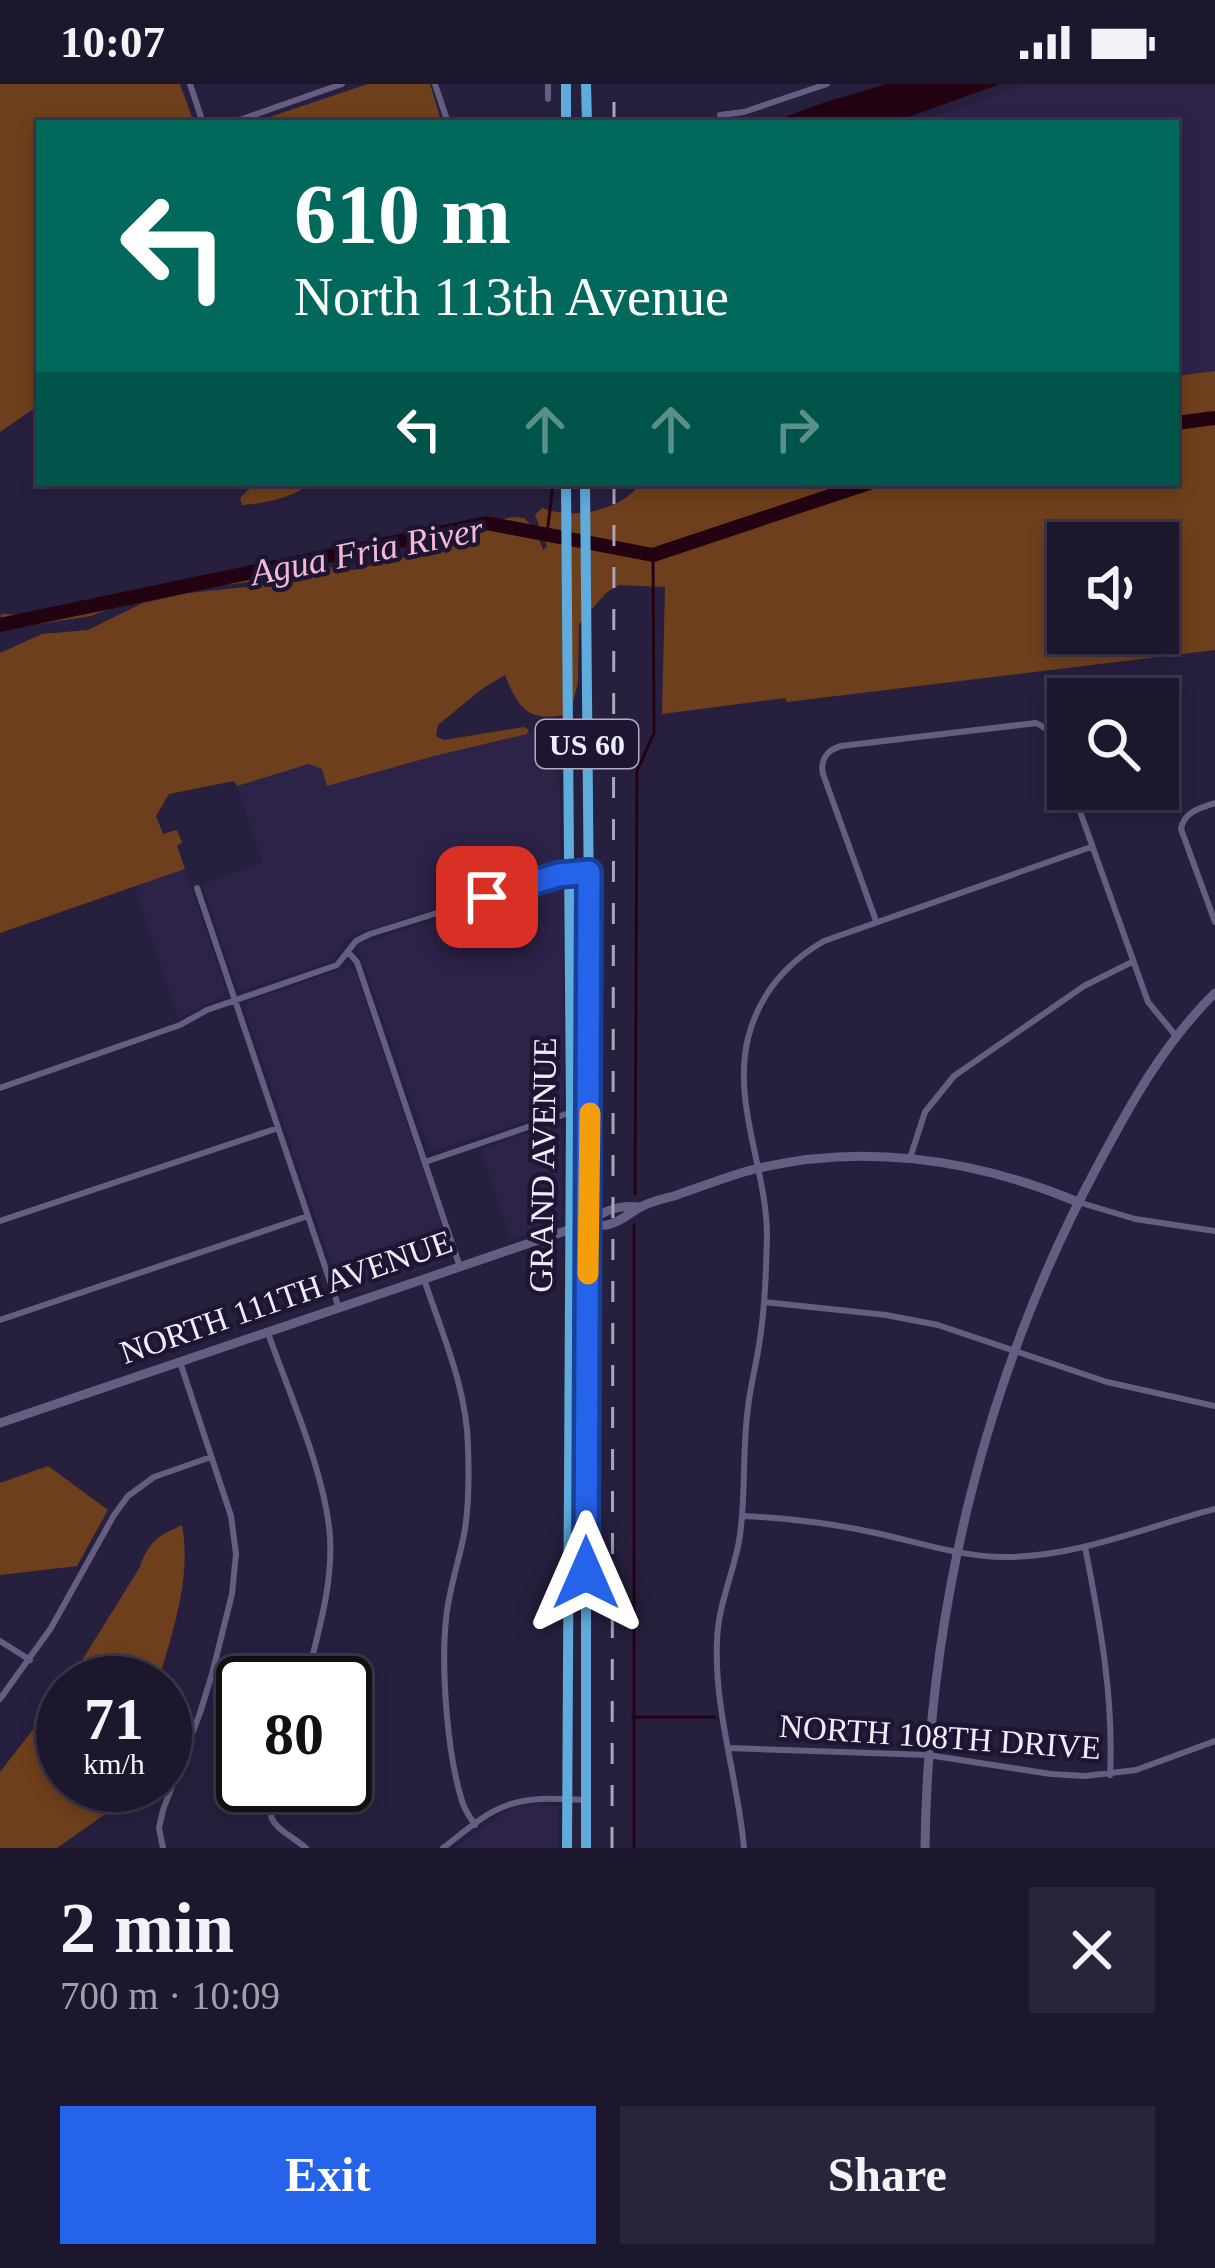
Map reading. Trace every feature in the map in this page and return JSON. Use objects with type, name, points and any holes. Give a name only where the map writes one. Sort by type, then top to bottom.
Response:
[{"type":"highway","points":[[566,84],[566,120]]},
{"type":"highway","points":[[586,84],[586,120]]},
{"type":"highway","name":"GRAND AVENUE","points":[[566,486],[572,1112],[567,1848]]},
{"type":"highway","name":"GRAND AVENUE","points":[[585,486],[589,872],[586,1848]]},
{"type":"street","points":[[190,84],[202,120]]},
{"type":"street","points":[[240,120],[343,84]]},
{"type":"street","points":[[435,84],[447,120]]},
{"type":"street","points":[[548,84],[548,99]]},
{"type":"street","points":[[720,115],[744,112],[820,85]]},
{"type":"street","points":[[876,921],[823,774],[826,755],[841,746],[1028,723],[1047,730]]},
{"type":"street","points":[[1215,803],[1182,822],[1183,837],[1215,922]]},
{"type":"street","points":[[1079,810],[1148,1001],[1176,1036]]},
{"type":"street","points":[[744,1848],[717,1679],[718,1625],[743,1516],[748,1406],[764,1302],[767,1231],[744,1077],[748,1036],[758,1009],[781,974],[830,938],[1091,847]]},
{"type":"street","points":[[0,1088],[337,965],[356,941],[370,934],[571,872],[589,872]]},
{"type":"street","points":[[197,888],[339,1308]]},
{"type":"street","points":[[348,952],[357,962],[460,1267]]},
{"type":"street","points":[[910,1158],[925,1112],[954,1076],[1090,982],[1132,962]]},
{"type":"street","points":[[925,1848],[928,1755],[942,1629],[986,1442],[1016,1352],[1058,1244],[1146,1077],[1215,993]]},
{"type":"street","points":[[424,1162],[572,1112]]},
{"type":"street","points":[[0,1221],[278,1128]]},
{"type":"street","name":"NORTH 111TH AVENUE","points":[[0,1423],[589,1223],[625,1205],[640,1207],[760,1168],[828,1158],[910,1158],[965,1165],[1025,1180],[1136,1219],[1215,1231]]},
{"type":"street","points":[[0,1320],[308,1216]]},
{"type":"street","points":[[424,1279],[465,1409],[465,1529],[452,1577],[446,1627],[447,1698],[462,1801],[475,1825]]},
{"type":"street","points":[[764,1302],[938,1325],[1107,1382],[1215,1406]]},
{"type":"street","points":[[268,1332],[322,1491],[330,1538],[326,1600],[313,1656]]},
{"type":"street","points":[[163,1848],[159,1828],[163,1810],[206,1694],[235,1572],[231,1516],[180,1362]]},
{"type":"street","points":[[0,1699],[30,1660],[128,1496],[154,1477],[211,1457]]},
{"type":"street","points":[[743,1516],[839,1525],[1005,1558],[1062,1553],[1215,1509]]},
{"type":"street","points":[[1085,1547],[1107,1668],[1110,1775]]},
{"type":"street","points":[[0,1641],[30,1660]]},
{"type":"street","name":"NORTH 108TH DRIVE","points":[[728,1748],[928,1755],[1052,1774],[1110,1775],[1215,1741]]},
{"type":"street","points":[[443,1848],[510,1804],[586,1800]]},
{"type":"street","points":[[270,1812],[273,1822],[306,1848]]},
{"type":"shaded area","points":[[0,84],[180,84],[193,120],[36,120],[36,407],[0,432]]},
{"type":"shaded area","points":[[368,84],[430,84],[441,120],[261,120]]},
{"type":"shaded area","points":[[887,84],[1000,84],[900,120],[776,120]]},
{"type":"shaded area","points":[[1025,84],[1215,84],[1215,371],[1179,376],[1179,120],[926,120]]},
{"type":"shaded area","points":[[1215,371],[1215,650],[662,714],[665,587],[619,585],[579,624],[578,683],[570,714],[545,717],[528,712],[505,675],[438,725],[436,736],[444,740],[524,727],[527,734],[327,786],[322,769],[309,764],[237,786],[234,781],[169,794],[156,816],[163,834],[177,830],[185,869],[0,933],[0,653],[42,634],[88,630],[143,603],[188,593],[295,582],[326,567],[354,570],[441,548],[470,529],[511,517],[524,518],[536,530],[543,550],[547,546],[535,515],[542,508],[582,513],[622,500],[638,486],[1179,486],[1179,376]]},
{"type":"shaded area","points":[[252,486],[307,486],[260,503],[242,505],[240,498]]},
{"type":"shaded area","points":[[462,526],[412,542],[319,561],[278,577],[194,589],[208,580],[281,568],[423,529]]},
{"type":"shaded area","points":[[138,597],[91,616],[0,630],[1,614],[34,615]]},
{"type":"shaded area","points":[[557,727],[554,773],[560,787],[561,853],[549,872],[355,934],[333,960],[244,990],[237,987],[202,884],[262,862],[237,786],[309,764],[322,769],[327,785]]},
{"type":"shaded area","points":[[185,869],[226,990],[179,1019],[135,887]]},
{"type":"shaded area","points":[[547,883],[563,892],[564,1102],[557,1111],[430,1152],[359,946]]},
{"type":"shaded area","points":[[347,967],[355,970],[451,1252],[446,1261],[352,1293],[339,1287],[244,1007],[248,1001]]},
{"type":"shaded area","points":[[553,1124],[563,1134],[562,1217],[553,1225],[511,1239],[481,1149]]},
{"type":"shaded area","points":[[48,1466],[108,1510],[77,1566],[0,1575],[0,1483]]},
{"type":"shaded area","points":[[182,1525],[182,1585],[165,1656],[85,1656],[150,1546]]},
{"type":"shaded area","points":[[36,1726],[36,1812],[108,1812],[57,1848],[0,1848],[0,1772]]},
{"type":"shaded area","points":[[558,1806],[558,1848],[454,1848],[506,1812]]},
{"type":"waterway","name":"Agua Fria River","points":[[1179,423],[1215,418]]},
{"type":"waterway","points":[[547,535],[553,486]]},
{"type":"waterway","name":"Agua Fria River","points":[[0,625],[486,523],[653,555],[860,486]]},
{"type":"waterway","points":[[635,1194],[637,771],[654,733],[653,555]]},
{"type":"waterway","points":[[634,1225],[634,1848]]},
{"type":"waterway","points":[[633,1717],[715,1717]]},
{"type":"railway","points":[[614,84],[614,120]]},
{"type":"railway","points":[[612,1848],[614,486]]},
{"type":"slow traffic","points":[[588,1274],[590,1113]]},
{"type":"route","points":[[487,897],[558,875],[589,872],[586,1573]]}]
